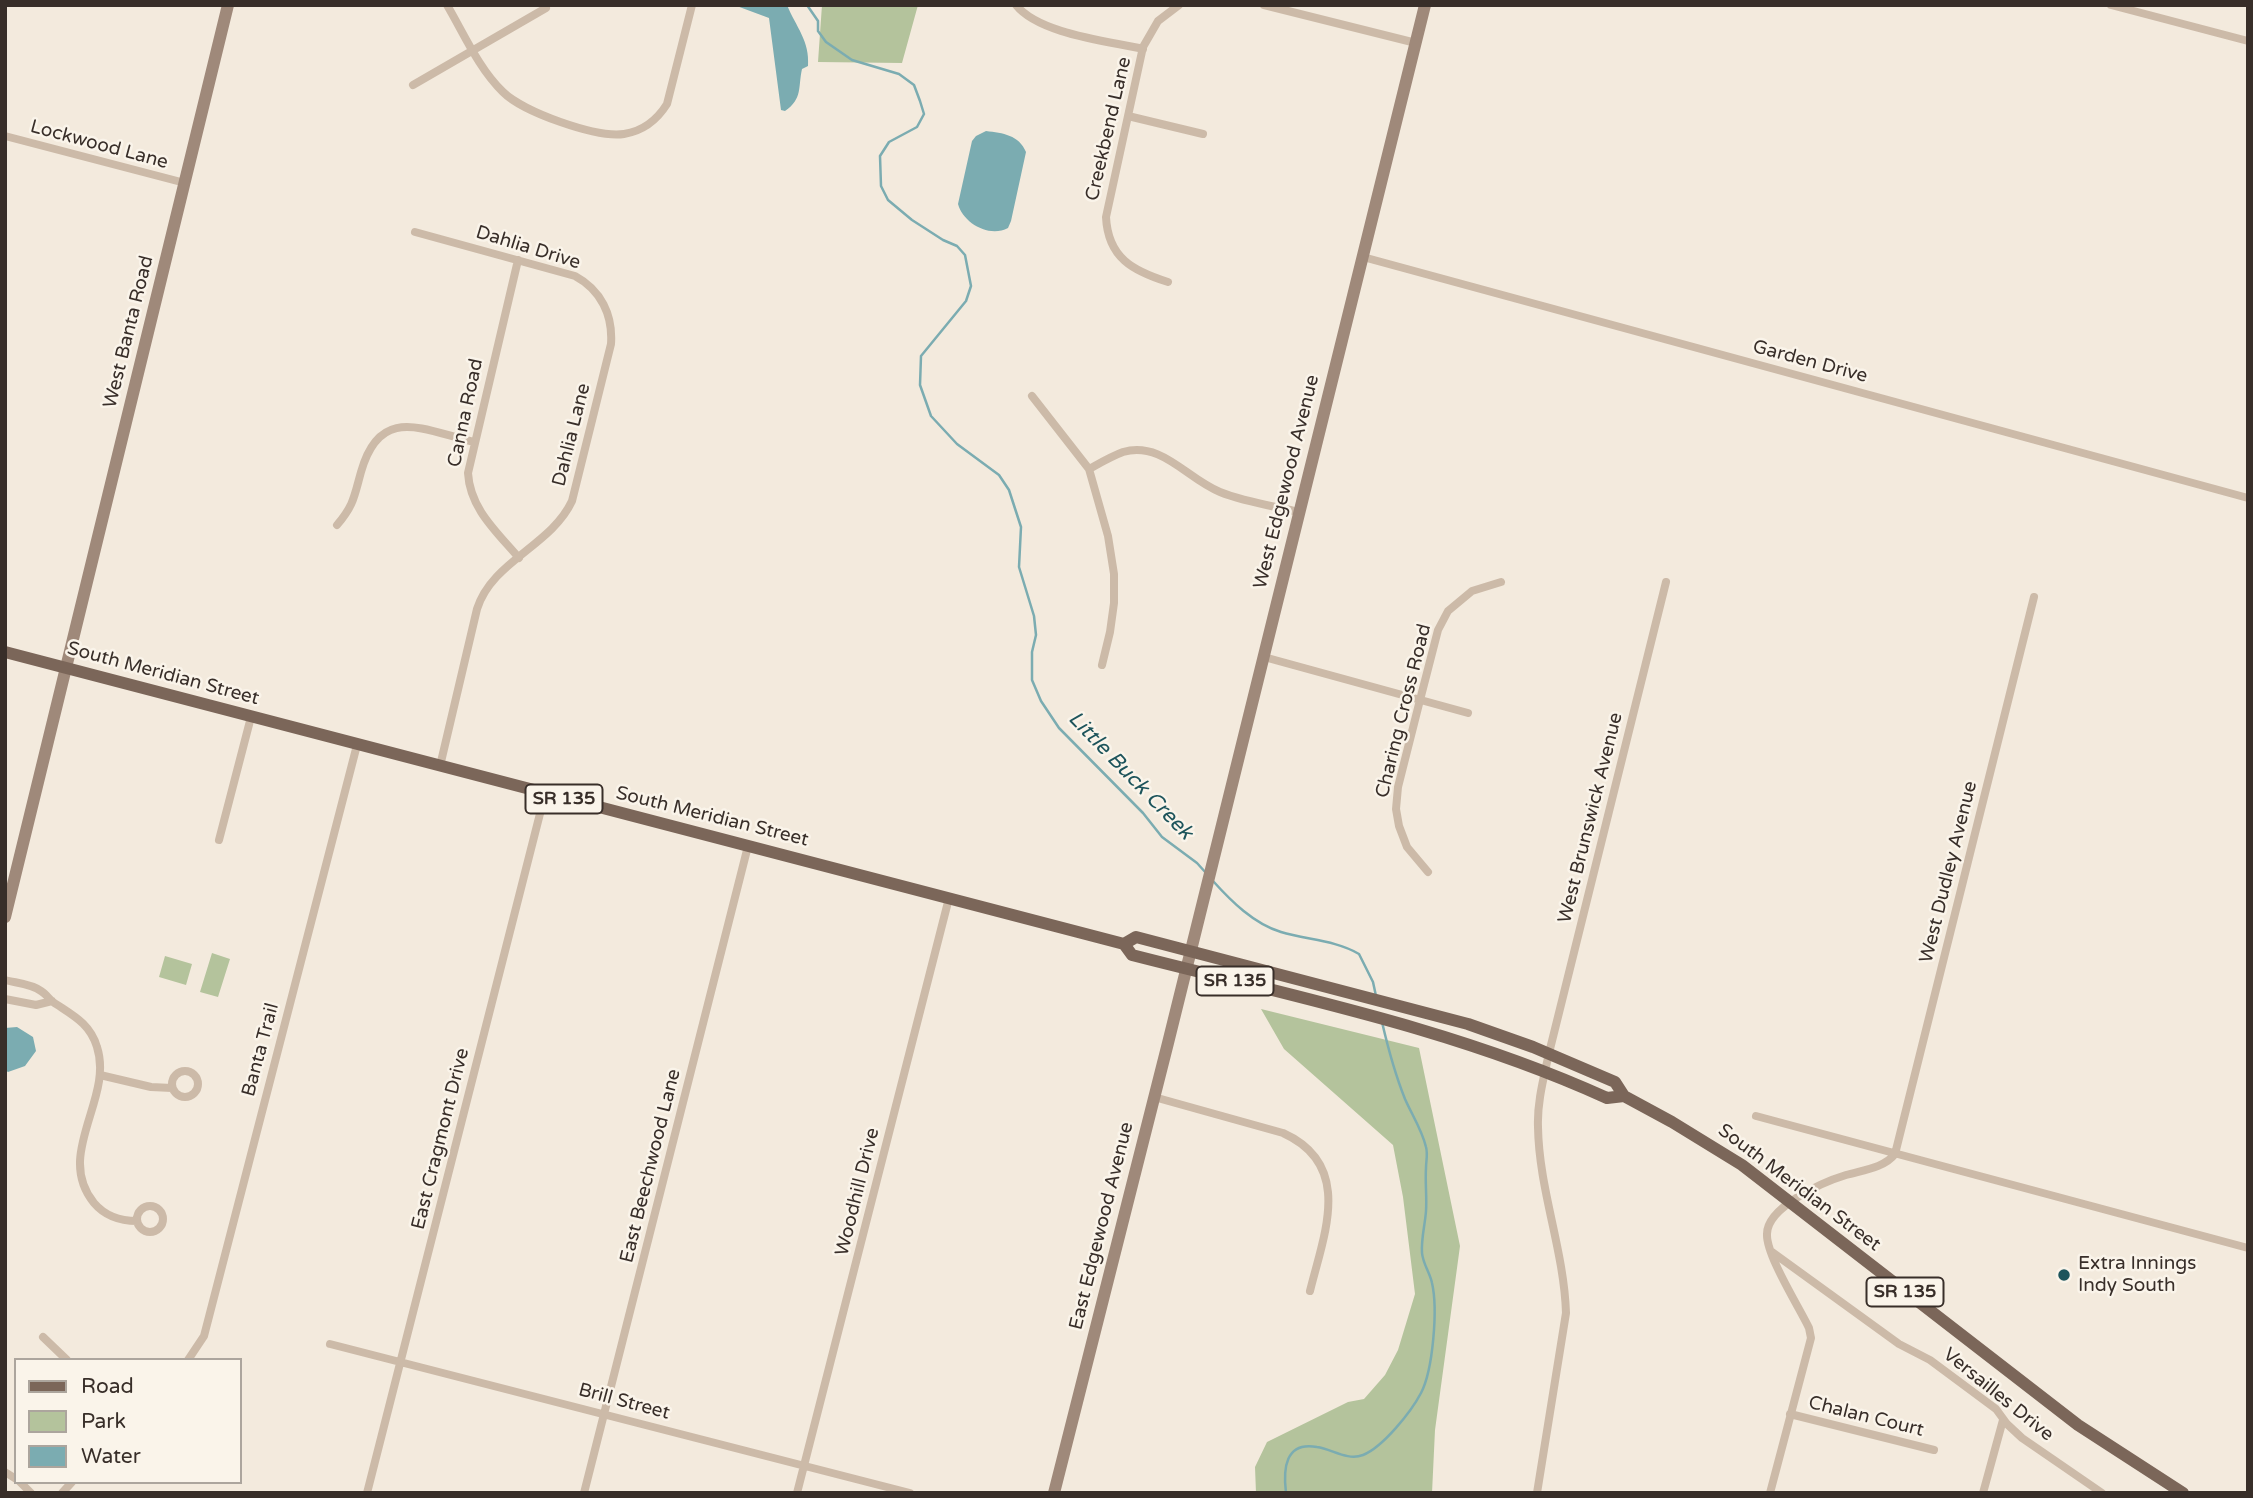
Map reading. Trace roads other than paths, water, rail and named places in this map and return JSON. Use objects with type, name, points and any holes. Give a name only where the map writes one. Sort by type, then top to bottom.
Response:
[{"type":"main road","name":"West Banta Road","points":[[5,916],[228,5]]},
{"type":"main road","name":"West Edgewood Avenue","points":[[1186,969],[1425,5]]},
{"type":"main road","name":"South Meridian Street","points":[[5,652],[1124,944],[1132,955],[1615,1082],[1624,1096],[1742,1165],[2078,1425],[2183,1493]]},
{"type":"main road","name":"South Meridian Street","points":[[1124,944],[1136,937],[1410,1008],[1491,1031],[1547,1062]]},
{"type":"main road","name":"East Edgewood Avenue","points":[[1054,1493],[1186,969]]},
{"type":"street","points":[[447,5],[499,89],[516,104],[531,112],[610,134],[630,132],[649,124],[660,114],[671,93],[692,5]]},
{"type":"street","points":[[1016,5],[1027,17],[1043,26],[1143,49]]},
{"type":"street","name":"Creekbend Lane","points":[[1168,282],[1144,274],[1129,265],[1114,248],[1107,227],[1106,209],[1146,40],[1158,21],[1179,5]]},
{"type":"street","points":[[1264,5],[1416,43]]},
{"type":"street","points":[[2111,5],[2248,41]]},
{"type":"street","points":[[414,85],[546,8]]},
{"type":"street","points":[[1128,116],[1203,134]]},
{"type":"street","name":"Lockwood Lane","points":[[5,136],[185,183]]},
{"type":"street","name":"Dahlia Drive","points":[[415,232],[567,273],[583,280],[601,299],[610,323]]},
{"type":"street","name":"Garden Drive","points":[[1363,257],[2248,498]]},
{"type":"street","name":"Canna Road","points":[[518,260],[468,473],[472,496],[480,513],[519,558]]},
{"type":"street","name":"Dahlia Lane","points":[[440,766],[478,605],[493,580],[561,520],[572,501],[611,344],[610,323]]},
{"type":"street","points":[[1032,396],[1089,468],[1110,545],[1114,574],[1112,620],[1102,665]]},
{"type":"street","points":[[337,525],[351,508],[370,446],[386,431],[411,427],[474,442]]},
{"type":"street","points":[[1089,468],[1123,452],[1154,452],[1170,460],[1197,481],[1220,492],[1299,512]]},
{"type":"street","name":"Charing Cross Road","points":[[1428,872],[1407,846],[1399,826],[1396,809],[1398,787],[1438,630],[1448,611],[1472,591],[1501,582]]},
{"type":"street","name":"West Brunswick Avenue","points":[[1538,1493],[1566,1313],[1565,1289],[1539,1149],[1538,1112],[1547,1062],[1666,582]]},
{"type":"street","name":"West Dudley Avenue","points":[[1895,1153],[2034,597]]},
{"type":"street","points":[[1264,657],[1468,713]]},
{"type":"street","points":[[219,841],[251,717]]},
{"type":"street","name":"Banta Trail","points":[[189,1358],[204,1336],[357,745]]},
{"type":"street","name":"East Cragmont Drive","points":[[367,1493],[545,794]]},
{"type":"street","name":"East Beechwood Lane","points":[[584,1493],[748,846]]},
{"type":"street","name":"Woodhill Drive","points":[[797,1493],[949,898]]},
{"type":"street","points":[[5,980],[40,990],[52,1002],[77,1017],[89,1030],[98,1051],[100,1075],[80,1150],[82,1181],[90,1197],[102,1211],[118,1219],[137,1221]]},
{"type":"street","points":[[5,999],[36,1006],[52,1002]]},
{"type":"street","points":[[100,1075],[151,1087],[173,1088]]},
{"type":"street","points":[[1154,1097],[1278,1131],[1299,1141],[1312,1153],[1325,1176],[1330,1207],[1310,1291]]},
{"type":"street","name":"South Meridian Street","points":[[1756,1116],[2248,1248]]},
{"type":"street","points":[[1770,1493],[1811,1338],[1809,1328],[1771,1251],[1767,1234],[1770,1222],[1790,1203],[1820,1184],[1885,1162],[1895,1153]]},
{"type":"street","name":"Versailles Drive","points":[[1771,1251],[1899,1344],[1930,1360],[1996,1409],[2003,1420],[2022,1438],[2102,1493]]},
{"type":"street","points":[[43,1337],[65,1358]]},
{"type":"street","name":"Brill Street","points":[[330,1343],[910,1493]]},
{"type":"street","name":"Chalan Court","points":[[1790,1414],[1934,1450]]},
{"type":"street","points":[[1983,1493],[2003,1420]]},
{"type":"water","points":[[734,5],[787,5],[802,34],[807,49],[808,66],[802,69],[795,102],[785,111],[781,110],[769,18]]},
{"type":"water","points":[[986,131],[1015,138],[1026,152],[1011,221],[1008,228],[1001,231],[985,230],[971,223],[958,204],[972,141]]},
{"type":"water","points":[[17,1027],[33,1037],[36,1051],[25,1066],[8,1072],[5,1070],[5,1028]]},
{"type":"waterway","name":"Little Buck Creek","points":[[807,5],[818,21],[818,31],[826,42],[852,60],[899,74],[914,85],[920,101],[924,114],[917,127],[889,142],[880,156],[881,186],[888,200],[912,220],[957,246],[965,255],[971,286],[966,301],[921,356],[920,385],[931,416],[957,444],[999,475],[1009,490],[1021,527],[1019,567],[1034,616],[1036,635],[1032,652],[1032,680],[1041,701],[1059,728],[1143,813],[1162,837],[1206,873]]},
{"type":"waterway","name":"Little Buck Creek","points":[[1213,881],[1244,911],[1271,928],[1340,946],[1359,954],[1373,982],[1376,996]]},
{"type":"waterway","name":"Little Buck Creek","points":[[1286,1493],[1286,1466],[1292,1453],[1306,1446],[1351,1457],[1371,1451],[1388,1437],[1411,1410],[1421,1393],[1429,1370],[1434,1294],[1422,1253],[1427,1150],[1398,1080],[1382,1022]]},
{"type":"place","name":"Extra Innings Indy South","points":[[2064,1275]]}]
